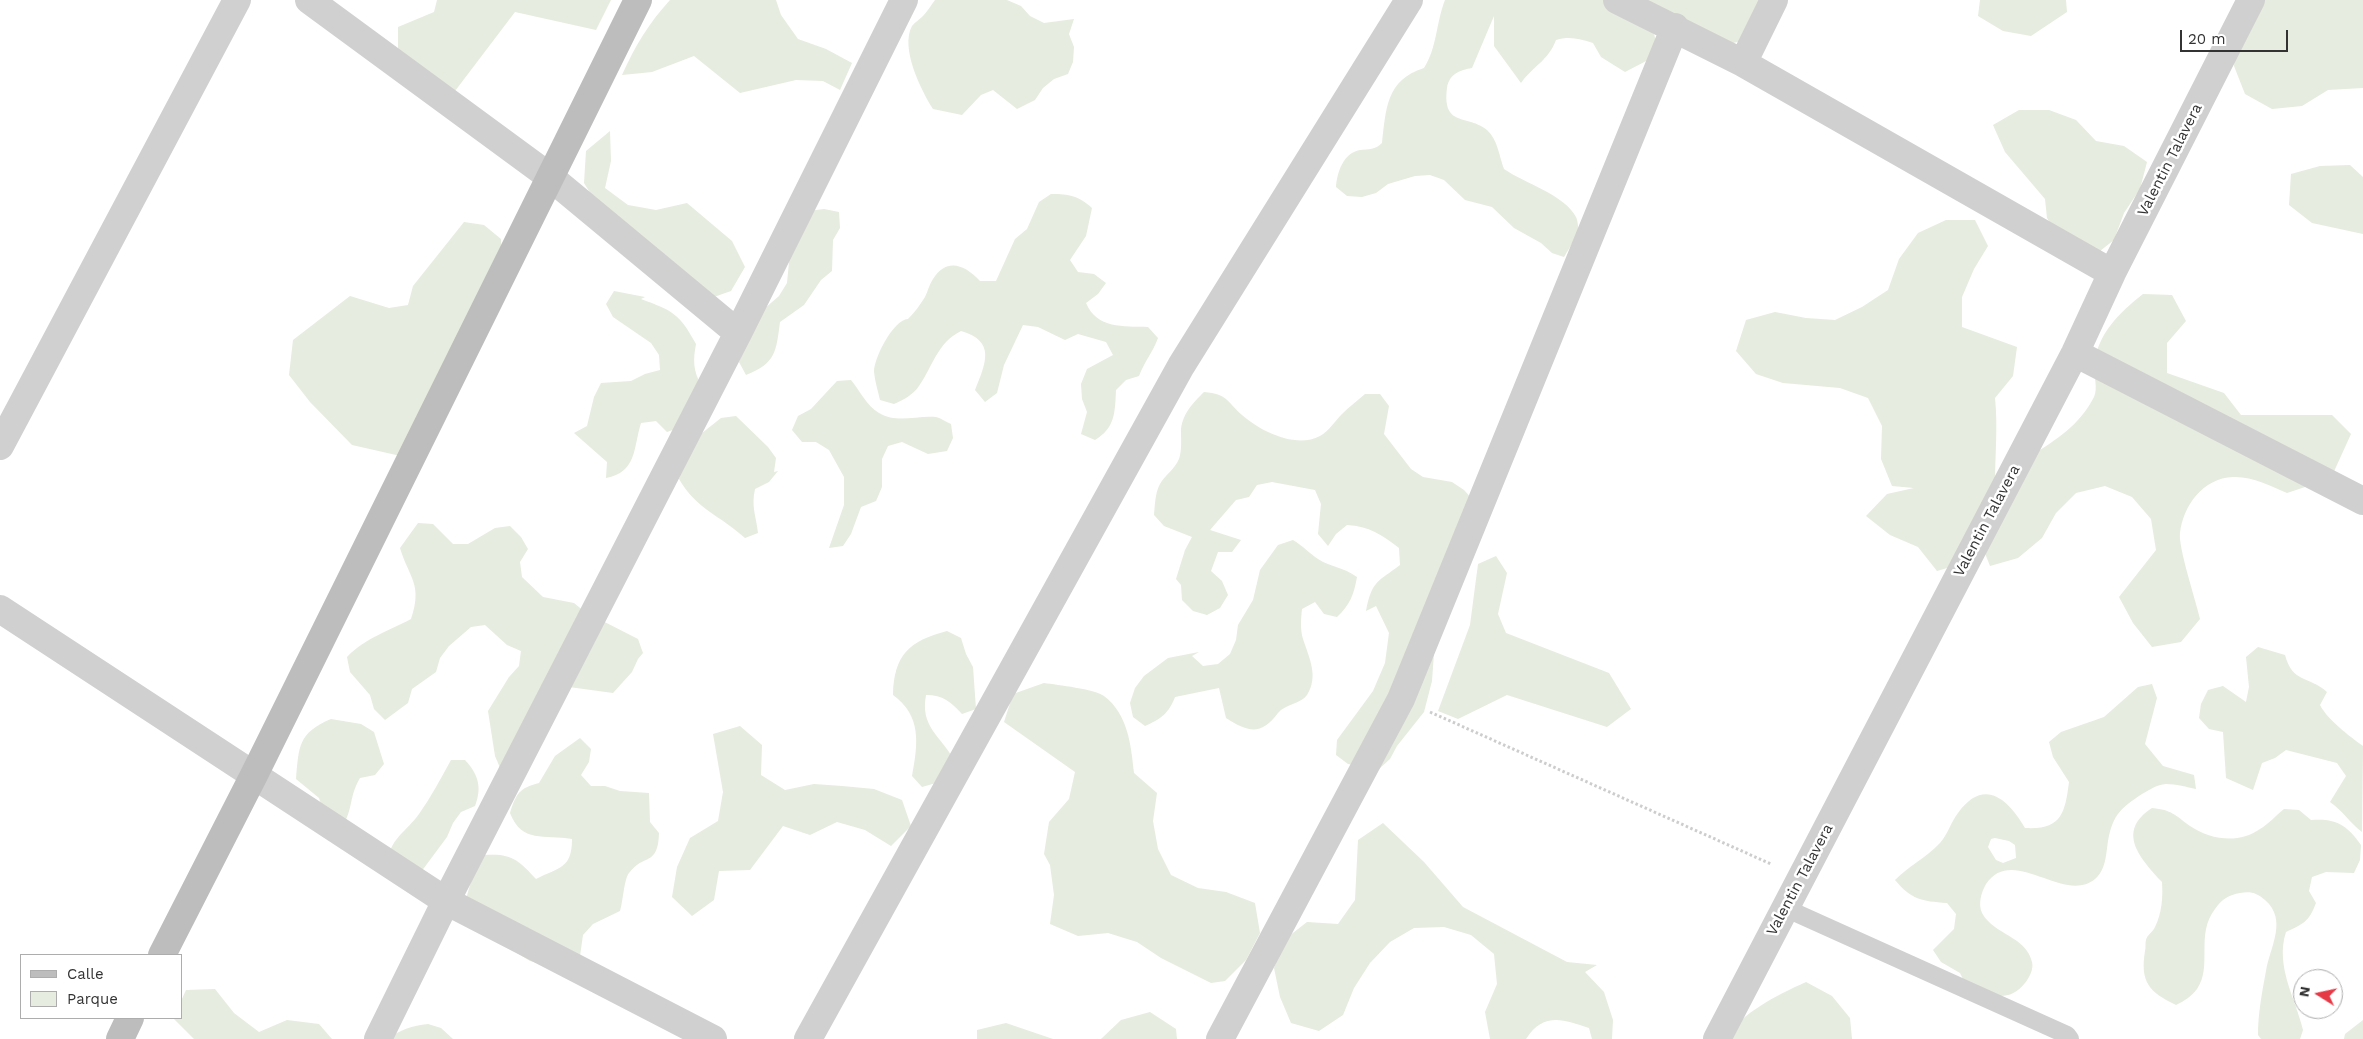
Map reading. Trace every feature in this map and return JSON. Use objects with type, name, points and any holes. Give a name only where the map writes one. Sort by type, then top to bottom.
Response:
[{"type":"street","points":[[0,446],[237,0]]},
{"type":"street","points":[[309,0],[550,177],[738,333]]},
{"type":"street","points":[[163,954],[254,775],[638,0]]},
{"type":"street","points":[[378,1039],[446,901],[738,333],[904,0]]},
{"type":"street","points":[[808,1039],[1181,366],[1409,0]]},
{"type":"street","points":[[1617,0],[1675,27],[1743,63],[2112,273]]},
{"type":"street","points":[[1743,63],[1774,0]]},
{"type":"street","name":"Valentin Talavera","points":[[1717,1039],[2075,353],[2112,273],[2251,0]]},
{"type":"street","points":[[1220,1039],[1401,699],[1675,27]]},
{"type":"street","points":[[2075,353],[2363,502]]},
{"type":"street","points":[[0,609],[446,901],[713,1039]]},
{"type":"street","points":[[120,1039],[130,1019]]},
{"type":"lane","points":[[1785,908],[2067,1035],[2070,1039]]},
{"type":"path","points":[[1401,699],[1802,877]]},
{"type":"green space","points":[[437,0],[611,0],[596,30],[515,12],[452,95],[398,71],[398,27],[434,12]]},
{"type":"green space","points":[[670,0],[776,0],[781,15],[798,39],[826,49],[852,63],[840,90],[823,81],[796,80],[740,93],[694,56],[652,72],[622,75],[643,35]]},
{"type":"green space","points":[[935,0],[1007,0],[1021,6],[1030,16],[1044,23],[1074,19],[1069,34],[1074,47],[1073,62],[1068,74],[1054,79],[1043,88],[1035,100],[1017,109],[993,90],[981,95],[962,115],[933,109],[918,80],[910,57],[909,35],[912,26],[925,14]]},
{"type":"green space","points":[[1445,0],[1615,0],[1654,34],[1658,48],[1650,59],[1625,72],[1601,57],[1593,43],[1570,38],[1556,40],[1545,58],[1521,83],[1494,46],[1494,16],[1472,68],[1456,74],[1448,83],[1448,109],[1452,115],[1480,125],[1491,134],[1496,143],[1504,169],[1554,196],[1571,209],[1576,217],[1579,232],[1564,257],[1552,253],[1541,243],[1514,228],[1492,207],[1465,200],[1444,180],[1430,175],[1415,176],[1388,184],[1376,193],[1362,197],[1347,196],[1336,187],[1342,164],[1349,155],[1360,150],[1374,148],[1382,143],[1390,97],[1402,80],[1411,73],[1424,68],[1432,52]]},
{"type":"green space","points":[[1627,0],[1763,0],[1752,38],[1726,45]]},
{"type":"green space","points":[[1980,0],[2066,0],[2067,12],[2031,36],[2003,31],[1978,16]]},
{"type":"green space","points":[[2253,0],[2363,0],[2363,88],[2328,90],[2302,106],[2272,109],[2245,94],[2234,66],[2236,37]]},
{"type":"green space","points":[[2019,110],[2049,110],[2076,120],[2096,141],[2124,146],[2147,162],[2140,189],[2124,213],[2114,240],[2091,258],[2063,244],[2047,218],[2045,199],[2005,152],[1993,125]]},
{"type":"green space","points":[[610,131],[611,161],[605,188],[628,205],[656,210],[687,203],[732,241],[745,267],[731,291],[714,297],[600,209],[584,183],[586,151]]},
{"type":"green space","points":[[2350,165],[2363,177],[2363,234],[2312,223],[2289,205],[2291,174],[2320,166]]},
{"type":"green space","points":[[1051,194],[1063,194],[1073,197],[1083,201],[1092,208],[1086,236],[1070,260],[1078,272],[1094,274],[1106,283],[1098,294],[1086,303],[1091,311],[1104,322],[1120,326],[1148,327],[1158,338],[1139,376],[1126,380],[1116,390],[1113,419],[1107,430],[1095,440],[1081,434],[1087,412],[1082,399],[1081,384],[1087,369],[1113,355],[1106,342],[1078,334],[1065,340],[1038,327],[1023,325],[1004,365],[997,393],[985,402],[975,390],[985,362],[984,347],[972,335],[961,331],[941,348],[914,392],[894,404],[880,400],[874,372],[881,349],[896,326],[908,319],[917,308],[938,272],[950,266],[956,266],[968,271],[980,281],[996,281],[1015,239],[1027,229],[1039,202]]},
{"type":"green space","points":[[824,209],[839,212],[840,228],[833,240],[832,271],[821,280],[804,305],[780,322],[775,349],[769,361],[756,371],[746,375],[739,362],[756,316],[779,296],[787,283],[790,252],[809,211]]},
{"type":"green space","points":[[1946,220],[1975,220],[1988,246],[1974,269],[1962,297],[1962,327],[2017,347],[2013,376],[1995,398],[1995,485],[2022,462],[2067,431],[2088,407],[2095,394],[2094,367],[2099,345],[2111,325],[2126,308],[2143,294],[2172,295],[2186,321],[2167,343],[2167,373],[2224,393],[2241,415],[2332,415],[2351,434],[2326,489],[2314,484],[2287,493],[2254,480],[2233,477],[2212,482],[2196,495],[2185,513],[2180,540],[2184,562],[2200,619],[2181,642],[2152,647],[2133,623],[2119,597],[2156,550],[2151,519],[2132,497],[2105,486],[2076,493],[2056,513],[2042,538],[2018,558],[1990,566],[1979,538],[1964,563],[1937,571],[1918,547],[1890,535],[1866,516],[1887,494],[1914,488],[1892,486],[1881,459],[1882,426],[1868,398],[1840,388],[1783,383],[1756,374],[1736,351],[1746,320],[1775,312],[1806,318],[1835,320],[1862,307],[1888,290],[1899,259],[1918,233]]},
{"type":"green space","points":[[464,222],[484,225],[501,239],[502,279],[405,457],[352,445],[310,402],[289,375],[293,340],[350,296],[389,308],[408,305],[413,286]]},
{"type":"green space","points":[[614,291],[645,297],[641,299],[668,310],[680,319],[696,344],[694,365],[701,385],[681,427],[667,432],[656,421],[641,423],[635,450],[629,465],[616,475],[606,478],[607,462],[574,433],[587,426],[594,397],[601,383],[631,381],[645,374],[660,370],[659,355],[651,343],[613,317],[606,304]]},
{"type":"green space","points":[[851,380],[867,402],[879,413],[900,419],[938,418],[951,424],[953,438],[947,451],[928,454],[902,442],[888,446],[882,459],[882,487],[876,501],[861,507],[851,534],[843,546],[829,548],[844,505],[844,477],[829,450],[816,442],[802,442],[792,430],[798,416],[811,409],[837,381]]},
{"type":"green space","points":[[1204,392],[1222,396],[1242,415],[1268,432],[1300,440],[1310,439],[1323,434],[1365,394],[1380,394],[1389,406],[1384,434],[1411,469],[1423,477],[1452,482],[1464,490],[1474,501],[1434,653],[1432,681],[1424,712],[1397,746],[1390,759],[1379,769],[1348,764],[1336,755],[1337,740],[1373,691],[1385,663],[1389,633],[1376,606],[1366,611],[1374,587],[1381,579],[1400,565],[1399,548],[1375,532],[1362,527],[1347,525],[1336,534],[1328,546],[1318,534],[1321,504],[1315,490],[1272,482],[1257,485],[1249,497],[1236,500],[1210,530],[1241,540],[1232,552],[1218,552],[1211,571],[1222,581],[1228,595],[1220,608],[1207,615],[1193,611],[1182,600],[1181,585],[1176,579],[1185,550],[1192,537],[1164,526],[1154,515],[1158,488],[1179,459],[1181,432],[1185,415]]},
{"type":"green space","points":[[736,416],[768,447],[776,458],[774,472],[778,471],[769,482],[755,489],[754,506],[758,533],[745,538],[693,498],[679,479],[683,465],[697,437],[721,418]]},
{"type":"green space","points":[[418,523],[433,524],[453,544],[468,544],[495,528],[510,526],[521,537],[528,549],[520,562],[522,577],[543,597],[574,603],[585,612],[638,639],[643,653],[632,672],[613,693],[569,687],[501,770],[495,756],[488,711],[509,677],[519,666],[521,651],[507,645],[485,625],[471,627],[449,646],[440,658],[436,672],[412,689],[408,703],[385,720],[374,709],[370,695],[350,672],[347,657],[369,640],[411,619],[416,597],[415,589],[400,548]]},
{"type":"green space","points":[[1293,540],[1323,562],[1357,577],[1351,599],[1337,617],[1324,614],[1315,602],[1302,609],[1301,632],[1313,674],[1311,688],[1307,695],[1281,710],[1266,725],[1254,729],[1248,729],[1226,718],[1219,688],[1175,697],[1164,715],[1145,726],[1133,717],[1130,703],[1135,688],[1144,676],[1168,658],[1199,652],[1192,656],[1203,666],[1218,664],[1230,654],[1236,640],[1238,625],[1253,600],[1260,570],[1278,545]]},
{"type":"green space","points":[[1496,556],[1507,573],[1498,614],[1506,633],[1609,673],[1631,709],[1607,727],[1507,695],[1458,719],[1438,711],[1470,625],[1478,564]]},
{"type":"green space","points":[[947,631],[961,638],[973,667],[976,709],[962,714],[946,700],[937,696],[926,695],[926,715],[932,730],[954,760],[936,783],[922,787],[912,776],[916,753],[916,731],[909,712],[893,695],[894,681],[901,660],[913,645]]},
{"type":"green space","points":[[2258,647],[2285,655],[2292,671],[2327,692],[2320,705],[2323,710],[2339,727],[2363,746],[2362,832],[2330,802],[2346,776],[2337,763],[2286,750],[2275,758],[2262,763],[2253,790],[2226,778],[2223,732],[2209,729],[2199,718],[2201,704],[2208,690],[2223,686],[2246,702],[2249,687],[2246,657]]},
{"type":"green space","points":[[1044,683],[1092,691],[1104,696],[1118,712],[1130,741],[1134,773],[1157,793],[1153,821],[1158,849],[1171,875],[1198,888],[1226,892],[1255,903],[1260,933],[1246,960],[1225,981],[1211,983],[1161,958],[1137,942],[1108,933],[1078,936],[1050,924],[1054,895],[1050,865],[1044,854],[1049,822],[1069,799],[1075,772],[1004,722],[1013,694]]},
{"type":"green space","points":[[2152,684],[2157,698],[2145,744],[2163,766],[2194,775],[2196,789],[2174,784],[2156,786],[2123,808],[2112,824],[2105,862],[2099,875],[2083,885],[2069,885],[2024,872],[2010,870],[1997,873],[1986,884],[1983,891],[1980,902],[1982,913],[1994,926],[2023,946],[2029,953],[2032,970],[2027,981],[2019,990],[2005,996],[1990,995],[1967,987],[1960,973],[1941,962],[1933,950],[1954,929],[1956,914],[1947,903],[1924,900],[1912,896],[1895,880],[1940,843],[1958,813],[1968,802],[1977,796],[1986,794],[1995,796],[2003,801],[2011,808],[2025,828],[2037,828],[2054,823],[2059,818],[2066,803],[2069,782],[2053,757],[2049,742],[2061,732],[2104,717],[2138,687]],"holes":[[[1991,839],[2009,841],[2015,845],[2016,858],[2003,863],[1996,860],[1988,847]]]},
{"type":"green space","points":[[331,719],[361,724],[374,732],[384,764],[375,775],[360,778],[356,785],[347,818],[339,831],[324,813],[319,798],[296,779],[300,749],[306,735],[320,724]]},
{"type":"green space","points":[[740,726],[762,745],[761,775],[785,790],[814,784],[874,789],[902,800],[911,826],[891,846],[865,830],[837,822],[810,835],[783,826],[750,870],[719,871],[714,900],[692,916],[672,897],[677,867],[690,838],[718,821],[723,792],[713,734]]},
{"type":"green space","points":[[580,738],[591,749],[589,762],[581,775],[591,786],[605,786],[620,791],[649,793],[650,822],[659,833],[658,844],[653,855],[635,867],[627,876],[620,911],[593,924],[583,935],[579,963],[545,965],[530,961],[517,953],[509,940],[463,910],[475,867],[485,855],[502,855],[514,859],[536,879],[563,866],[567,862],[570,856],[572,839],[528,834],[515,823],[510,813],[519,793],[527,787],[539,783],[555,756]]},
{"type":"green space","points":[[451,760],[465,760],[476,776],[479,787],[475,806],[461,812],[453,823],[447,837],[421,872],[387,860],[393,845],[419,814]]},
{"type":"green space","points":[[2152,808],[2159,809],[2177,816],[2198,831],[2216,837],[2234,838],[2252,834],[2266,825],[2284,809],[2299,810],[2311,820],[2327,820],[2340,824],[2351,832],[2361,845],[2360,860],[2354,873],[2326,872],[2312,877],[2309,891],[2316,903],[2311,914],[2305,922],[2286,932],[2283,945],[2284,969],[2293,998],[2293,1019],[2300,1019],[2303,1030],[2300,1039],[2261,1039],[2258,1035],[2262,995],[2268,962],[2276,934],[2276,925],[2272,908],[2265,900],[2254,893],[2244,892],[2229,896],[2215,909],[2206,929],[2202,980],[2190,997],[2176,1005],[2159,995],[2148,985],[2144,971],[2145,948],[2146,941],[2154,929],[2161,911],[2162,882],[2146,864],[2135,845],[2133,836],[2135,826],[2141,817]]},
{"type":"green space","points":[[1383,823],[1424,862],[1463,907],[1567,962],[1597,965],[1585,972],[1604,992],[1613,1020],[1612,1039],[1592,1039],[1589,1028],[1571,1022],[1554,1020],[1539,1025],[1526,1039],[1490,1039],[1485,1012],[1497,984],[1494,954],[1471,935],[1444,927],[1414,928],[1390,942],[1370,963],[1354,988],[1343,1015],[1319,1031],[1291,1023],[1280,997],[1274,968],[1284,940],[1307,922],[1338,924],[1355,900],[1358,840]]},
{"type":"green space","points":[[1806,982],[1832,996],[1850,1018],[1852,1039],[1723,1039],[1731,1029],[1750,1013],[1783,993]]},
{"type":"green space","points":[[215,989],[234,1013],[259,1032],[287,1020],[319,1024],[332,1039],[194,1039],[174,1019],[182,1019],[182,999],[186,990]]},
{"type":"green space","points":[[1150,1012],[1176,1029],[1177,1039],[1101,1039],[1121,1020]]},
{"type":"green space","points":[[2363,1020],[2363,1039],[2344,1039],[2345,1034]]},
{"type":"green space","points":[[1006,1023],[1053,1039],[977,1039],[977,1030]]},
{"type":"green space","points":[[428,1024],[441,1028],[453,1039],[388,1039],[407,1028]]}]
